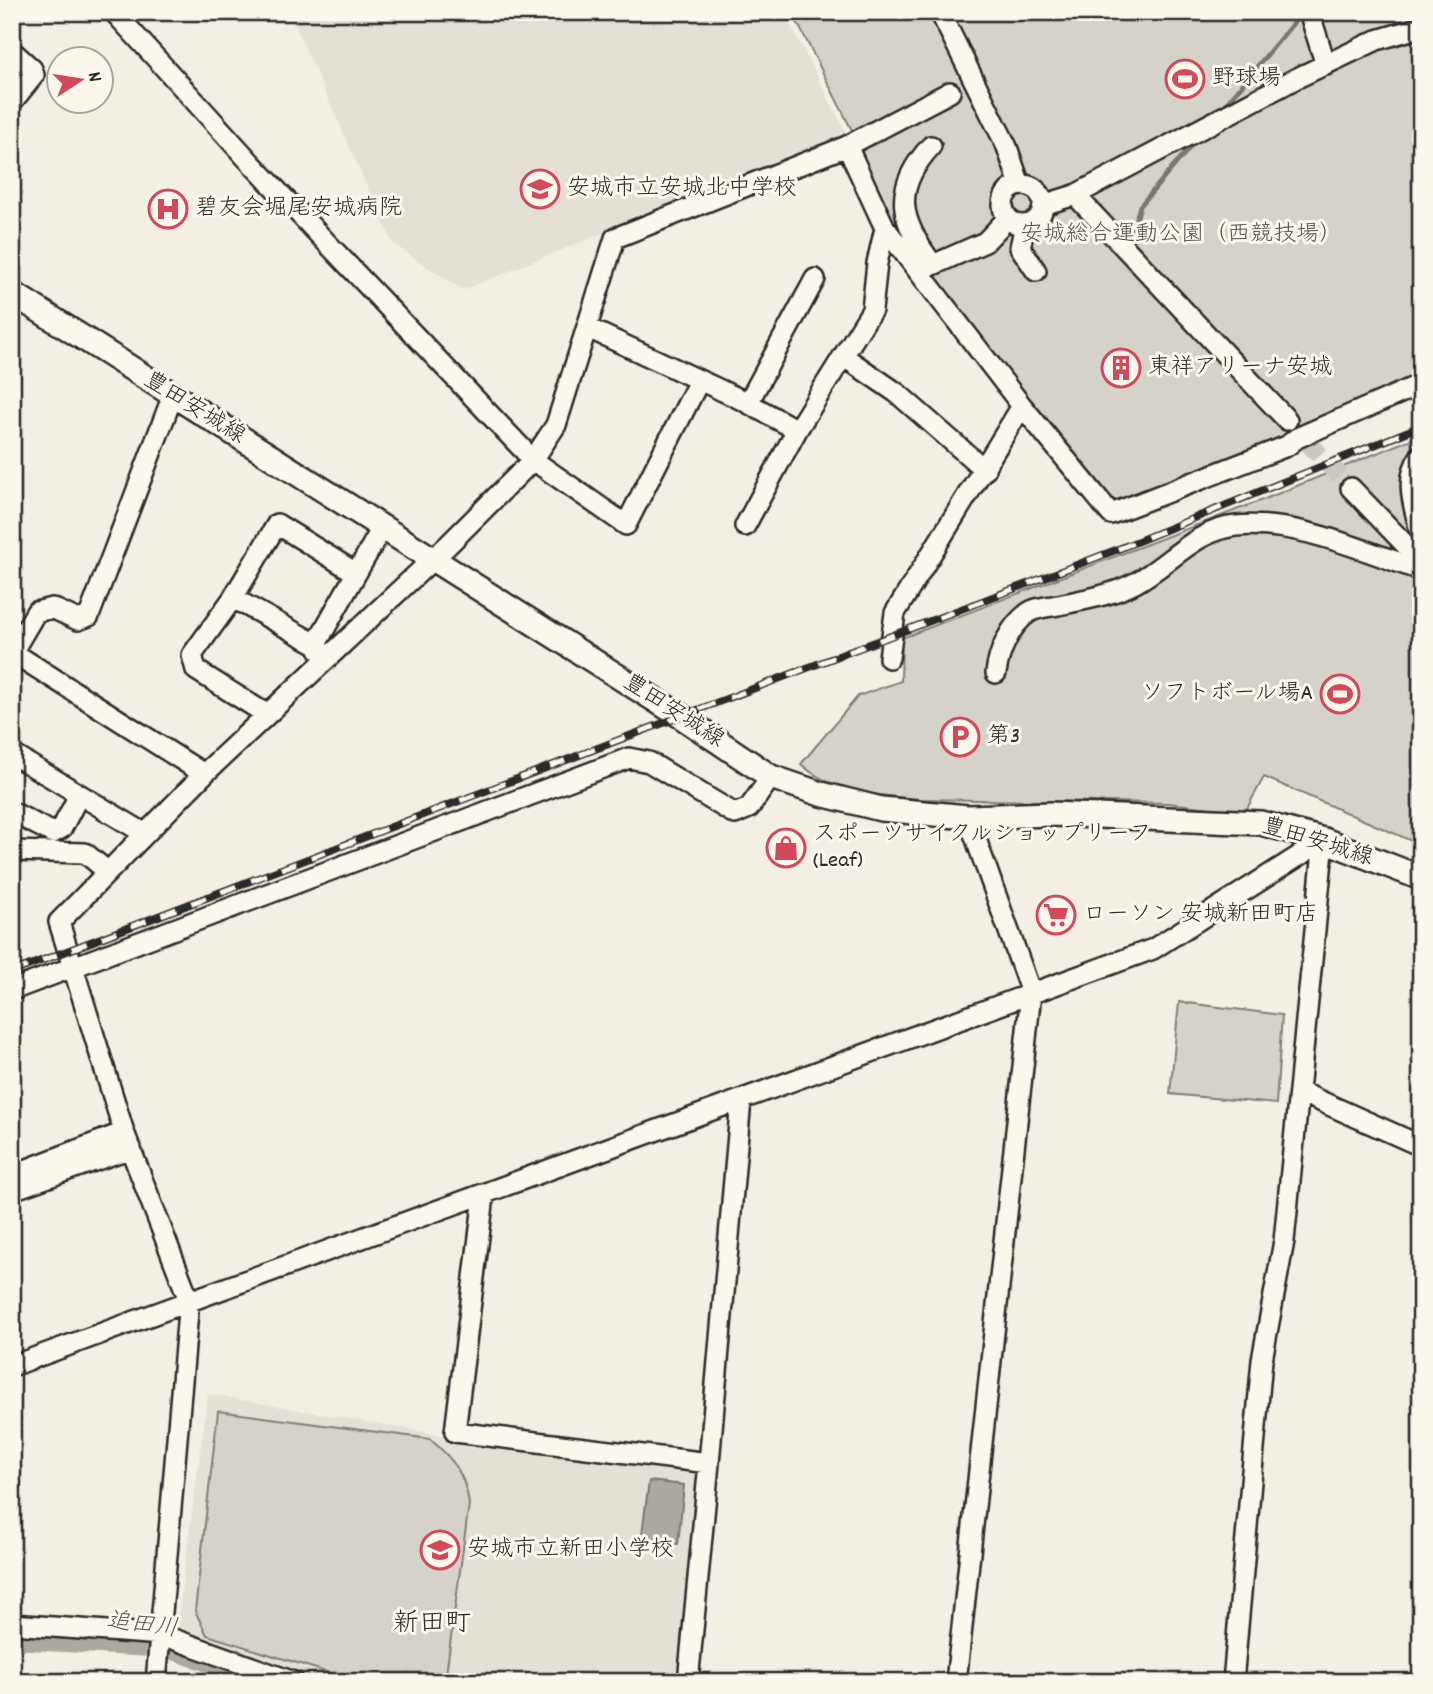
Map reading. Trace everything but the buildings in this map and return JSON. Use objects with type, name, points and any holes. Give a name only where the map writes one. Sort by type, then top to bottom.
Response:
[{"type":"main road","name":"豊田安城線","points":[[12,293],[679,715],[771,777],[821,794],[881,809],[968,817],[1051,814],[1261,823],[1324,841],[1421,878]]},
{"type":"street","points":[[114,12],[251,163],[533,460],[626,525],[699,381]]},
{"type":"street","points":[[940,12],[1007,147],[1020,185]]},
{"type":"street","points":[[1309,12],[1326,65]]},
{"type":"street","points":[[1043,205],[1075,195],[1377,40],[1421,27]]},
{"type":"street","points":[[12,51],[33,69],[34,75],[12,102]]},
{"type":"street","points":[[156,1682],[189,1300],[127,1140],[59,922],[144,833],[266,714],[321,651],[432,559],[533,460],[556,425],[615,239],[846,146],[950,92]]},
{"type":"street","points":[[846,146],[885,228],[1022,406],[1111,514],[1287,446],[1297,438],[1421,384]]},
{"type":"street","points":[[931,146],[909,180],[903,205],[913,236],[933,265],[985,242],[1016,223],[1037,220],[1043,205],[1037,190],[1020,185],[1011,188],[1003,200],[1016,223],[1020,247],[1036,271]]},
{"type":"street","points":[[1075,195],[1287,420]]},
{"type":"street","points":[[745,526],[797,430],[872,310],[877,264],[885,228]]},
{"type":"street","points":[[748,403],[815,279]]},
{"type":"street","points":[[588,328],[748,403],[797,430]]},
{"type":"street","points":[[843,356],[897,393],[985,470]]},
{"type":"street","points":[[173,395],[89,616],[78,620],[52,608],[36,612],[13,651],[204,774]]},
{"type":"street","points":[[889,658],[895,613],[1022,406]]},
{"type":"street","points":[[1421,455],[1413,467],[1410,481],[1421,534]]},
{"type":"street","points":[[1351,488],[1421,561]]},
{"type":"street","points":[[266,714],[196,670],[192,655],[233,598],[277,524],[356,573]]},
{"type":"street","points":[[996,673],[1007,639],[1033,610],[1110,593],[1134,584],[1203,536],[1219,530],[1236,526],[1279,527],[1421,570]]},
{"type":"street","points":[[321,651],[356,573],[382,528]]},
{"type":"street","points":[[233,598],[321,651]]},
{"type":"street","points":[[12,754],[144,833]]},
{"type":"street","points":[[12,990],[629,758],[649,762],[734,814],[750,808],[771,777]]},
{"type":"street","points":[[12,813],[53,833],[62,828],[79,795]]},
{"type":"street","points":[[956,1682],[1031,993],[968,817]]},
{"type":"street","points":[[12,1366],[189,1300],[484,1196],[1153,949],[1324,841]]},
{"type":"street","points":[[1233,1682],[1262,1360],[1284,1241],[1324,841]]},
{"type":"street","points":[[12,851],[85,853],[107,871]]},
{"type":"street","points":[[1300,1092],[1421,1146]]},
{"type":"street","points":[[688,1682],[741,1100]]},
{"type":"street","points":[[12,1175],[127,1140]]},
{"type":"street","points":[[12,1190],[127,1140]]},
{"type":"street","points":[[484,1196],[455,1432],[709,1462]]},
{"type":"street","points":[[12,1624],[161,1644],[294,1682]]},
{"type":"shaded area","name":"安城市立安城北中学校","points":[[289,12],[784,12],[847,134],[463,290],[393,244]]},
{"type":"shaded area","name":"安城市立新田小学校","points":[[208,1394],[459,1438],[703,1470],[676,1682],[330,1682],[176,1631]]},
{"type":"shaded area","points":[[649,1481],[684,1485],[678,1544],[641,1541]]},
{"type":"green space","name":"安城総合運動公園（西競技場）","points":[[792,12],[1421,12],[1421,381],[1112,510],[892,227],[859,155],[861,148]]},
{"type":"green space","points":[[1421,435],[1421,845],[1264,777],[1245,812],[1168,803],[919,799],[888,796],[841,787],[813,774],[801,764],[858,696],[901,681],[902,638],[1265,499]]},
{"type":"green space","points":[[1179,1002],[1282,1015],[1276,1104],[1170,1094]]},
{"type":"green space","points":[[218,1411],[430,1439],[451,1460],[461,1475],[469,1504],[445,1682],[358,1682],[207,1635],[195,1611]]},
{"type":"waterway","points":[[1221,110],[1295,21]]},
{"type":"waterway","points":[[1133,243],[1130,240],[1140,206],[1197,139]]},
{"type":"waterway","name":"追田川","points":[[12,1640],[168,1649],[262,1682]]},
{"type":"tunnel","points":[[1287,420],[1351,488]]},
{"type":"railway","points":[[12,972],[1121,548],[1421,426]]},
{"type":"place","name":"野球場","points":[[1185,79]]},
{"type":"place","name":"安城市立安城北中学校","points":[[540,189]]},
{"type":"place","name":"碧友会堀尾安城病院","points":[[168,209]]},
{"type":"place","name":"東祥アリーナ安城","points":[[1121,368]]},
{"type":"place","name":"ソフトボール場A","points":[[1340,694]]},
{"type":"place","name":"第3","points":[[960,737]]},
{"type":"place","name":"スポーツサイクルショップリーフ (Leaf)","points":[[786,848]]},
{"type":"place","name":"ローソン 安城新田町店","points":[[1056,915]]},
{"type":"place","name":"安城市立新田小学校","points":[[440,1550]]},
{"type":"district","name":"新田町","points":[[432,1624]]}]
